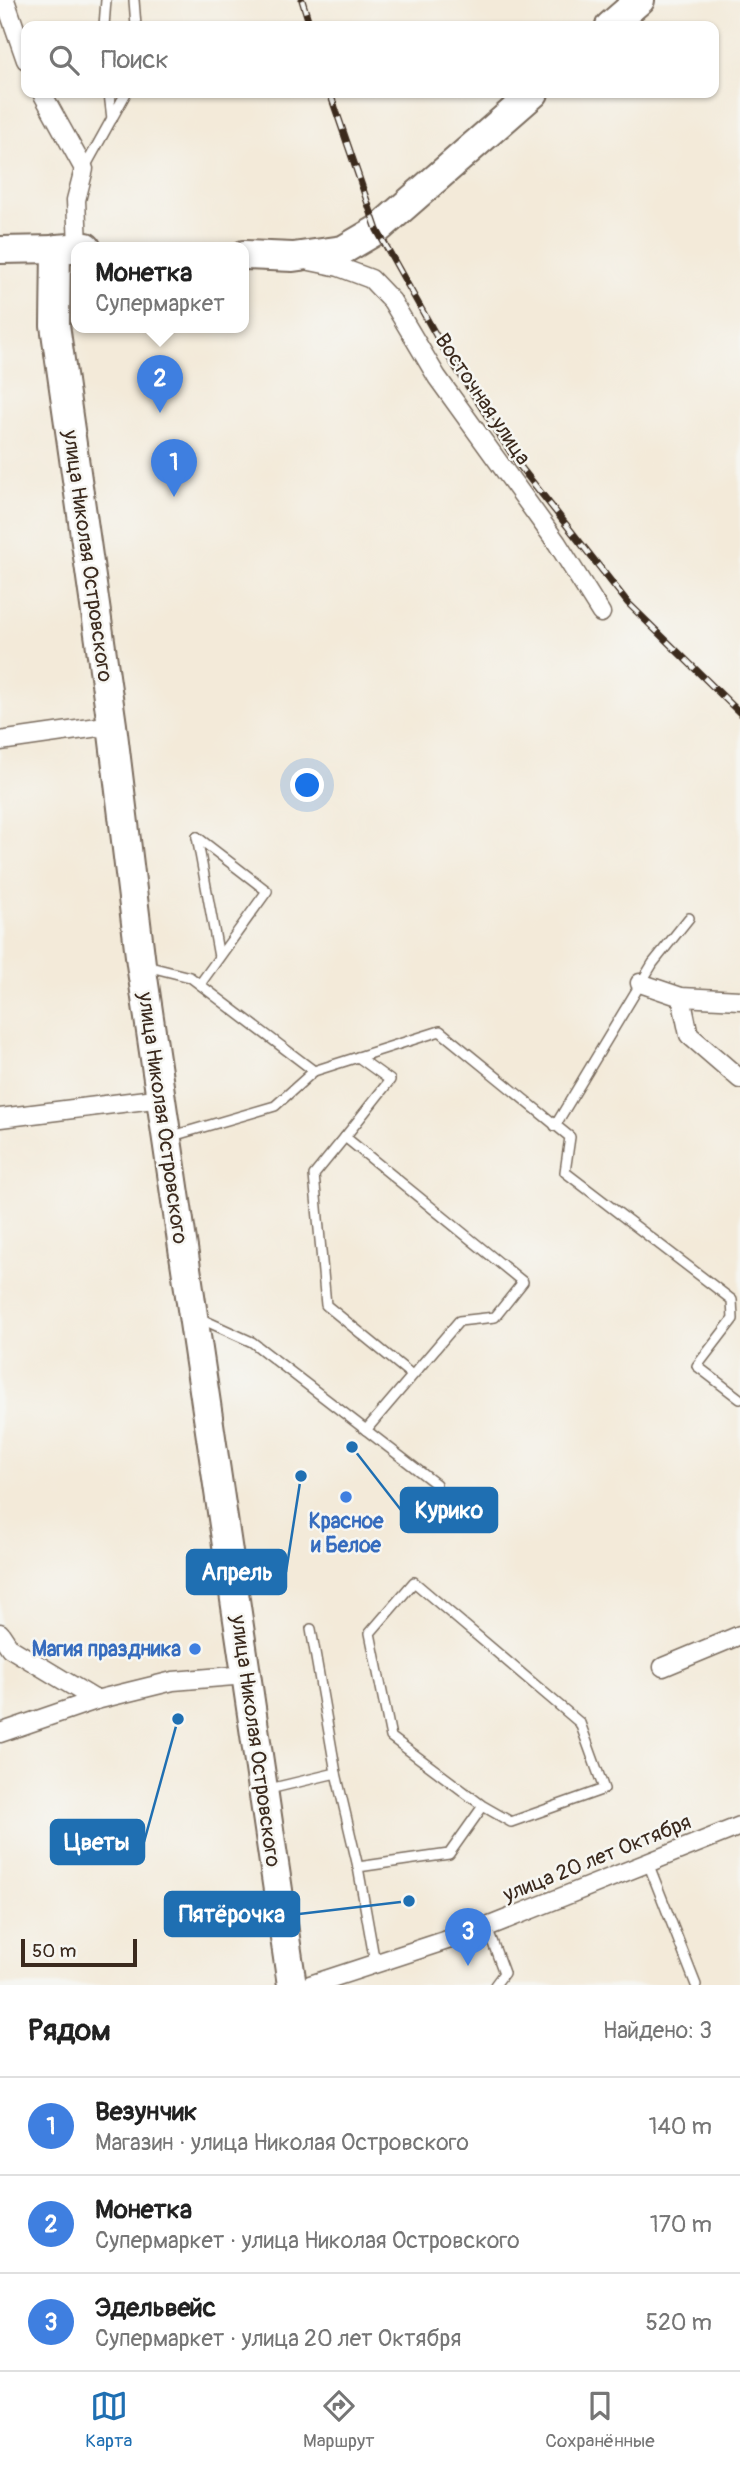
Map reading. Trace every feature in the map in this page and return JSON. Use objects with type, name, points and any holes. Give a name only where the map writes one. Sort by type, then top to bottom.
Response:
[{"type":"main road","points":[[616,21],[640,0]]},
{"type":"main road","points":[[249,255],[293,257],[343,250],[377,230],[528,98]]},
{"type":"main road","points":[[0,250],[67,248]]},
{"type":"main road","name":"улица Николая Островского","points":[[67,248],[55,325],[112,725],[141,964],[292,1985]]},
{"type":"street","points":[[5,0],[21,46]]},
{"type":"street","points":[[45,98],[84,169],[75,200],[67,248]]},
{"type":"street","name":"Восточная улица","points":[[293,257],[339,267],[371,279],[392,300],[437,377],[557,543],[601,613]]},
{"type":"street","points":[[0,741],[112,725]]},
{"type":"street","points":[[640,983],[681,997],[740,1000]]},
{"type":"street","points":[[681,997],[689,1035],[740,1079]]},
{"type":"street","points":[[0,1118],[162,1098]]},
{"type":"street","points":[[0,1633],[10,1648],[96,1700]]},
{"type":"street","points":[[663,1667],[740,1635]]},
{"type":"street","points":[[0,1733],[96,1700],[173,1681],[246,1675]]},
{"type":"street","name":"улица 20 лет Октября","points":[[310,1985],[487,1927],[740,1826]]},
{"type":"lane","points":[[104,21],[106,0]]},
{"type":"lane","points":[[134,0],[135,21]]},
{"type":"lane","points":[[109,98],[112,119]]},
{"type":"lane","points":[[84,169],[123,98]]},
{"type":"lane","points":[[200,984],[267,891],[197,837],[219,957]]},
{"type":"lane","points":[[555,1126],[640,983],[690,918]]},
{"type":"lane","points":[[141,964],[190,977],[314,1071]]},
{"type":"lane","points":[[166,1137],[275,1105],[314,1071],[440,1031],[570,1137],[565,1172],[732,1300],[733,1319],[697,1366],[740,1399]]},
{"type":"lane","points":[[358,1057],[390,1080],[314,1175],[326,1306],[412,1375]]},
{"type":"lane","points":[[345,1137],[523,1282],[495,1317],[459,1321],[366,1430]]},
{"type":"lane","points":[[192,1315],[252,1342],[436,1484]]},
{"type":"lane","points":[[414,1582],[580,1723],[604,1789],[511,1822],[483,1806],[391,1737],[370,1633],[414,1582]]},
{"type":"lane","points":[[310,1629],[375,1964]]},
{"type":"lane","points":[[264,1790],[336,1773]]},
{"type":"lane","points":[[358,1867],[449,1854],[483,1806]]},
{"type":"lane","points":[[648,1863],[696,1985]]},
{"type":"lane","points":[[487,1927],[504,1973],[495,1985]]},
{"type":"railway","points":[[302,0],[308,21]]},
{"type":"railway","points":[[332,98],[377,230],[442,346],[519,465],[628,603],[740,713]]},
{"type":"place","name":"Монетка","points":[[160,413]]},
{"type":"place","name":"Везунчик","points":[[174,497]]},
{"type":"place","name":"Курико","points":[[352,1447]]},
{"type":"place","name":"Апрель","points":[[301,1476]]},
{"type":"place","name":"Красное и Белое","points":[[346,1497]]},
{"type":"place","name":"Магия праздника","points":[[195,1649]]},
{"type":"place","name":"Цветы","points":[[178,1719]]},
{"type":"place","name":"Пятёрочка","points":[[409,1901]]},
{"type":"place","name":"Эдельвейс","points":[[468,1966]]}]
